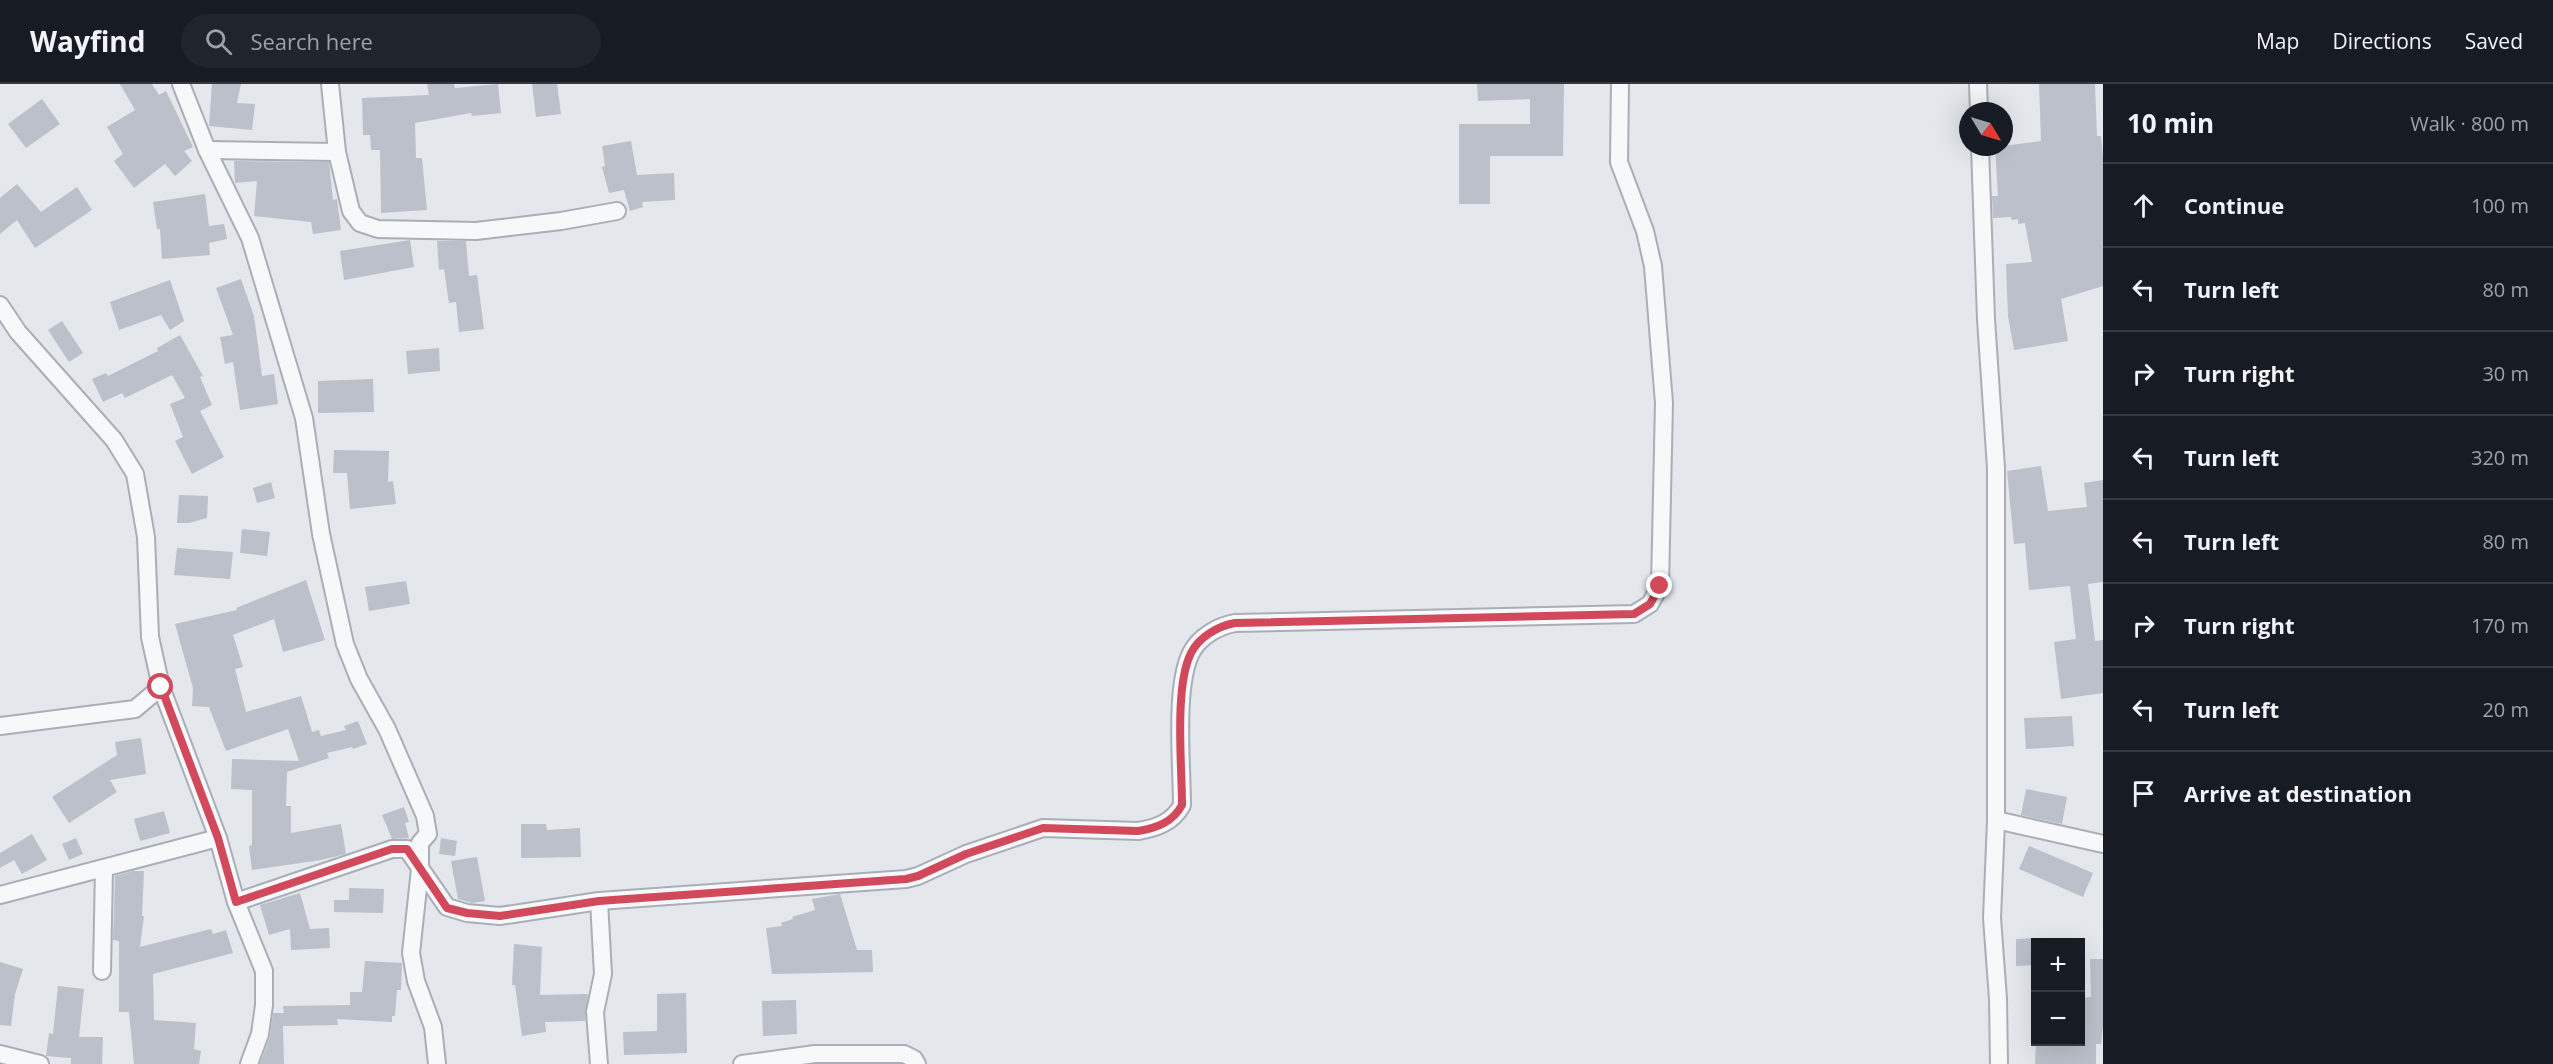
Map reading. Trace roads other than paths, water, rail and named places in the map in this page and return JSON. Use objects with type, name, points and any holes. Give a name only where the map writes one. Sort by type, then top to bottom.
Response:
[{"type":"street","points":[[181,84],[207,150],[250,238],[304,418],[321,534],[345,644],[359,678],[387,729],[424,816],[428,834],[414,846],[392,849],[236,902]]},
{"type":"street","points":[[330,84],[337,152],[351,211],[360,223],[378,229],[476,231],[561,221],[617,211]]},
{"type":"street","points":[[414,846],[420,869],[447,908],[467,913],[500,916],[599,901],[906,879],[918,876],[966,854],[1043,828],[1138,831],[1160,826],[1172,819],[1182,805],[1182,697],[1186,667],[1198,643],[1221,626],[1235,623],[1634,614],[1650,604],[1660,586],[1664,402],[1653,266],[1645,231],[1619,162],[1620,84]]},
{"type":"street","points":[[1978,84],[1979,102]]},
{"type":"street","points":[[207,150],[337,152]]},
{"type":"street","points":[[1980,156],[1986,308],[1996,468],[1996,820],[1992,918],[1998,999],[1999,1064]]},
{"type":"street","points":[[0,305],[18,332],[114,440],[135,474],[146,537],[150,637],[161,687],[218,838],[236,902],[264,971],[264,1005],[260,1034],[249,1064]]},
{"type":"street","points":[[0,726],[135,709],[161,687]]},
{"type":"street","points":[[1996,820],[2103,844]]},
{"type":"street","points":[[0,895],[218,838]]},
{"type":"street","points":[[102,972],[104,868]]},
{"type":"street","points":[[420,869],[411,953],[416,981],[433,1027],[437,1064]]},
{"type":"street","points":[[599,901],[603,974],[595,1012],[599,1064]]},
{"type":"street","points":[[0,1054],[40,1064]]},
{"type":"street","points":[[742,1064],[815,1054],[904,1054],[914,1059],[917,1064]]}]
